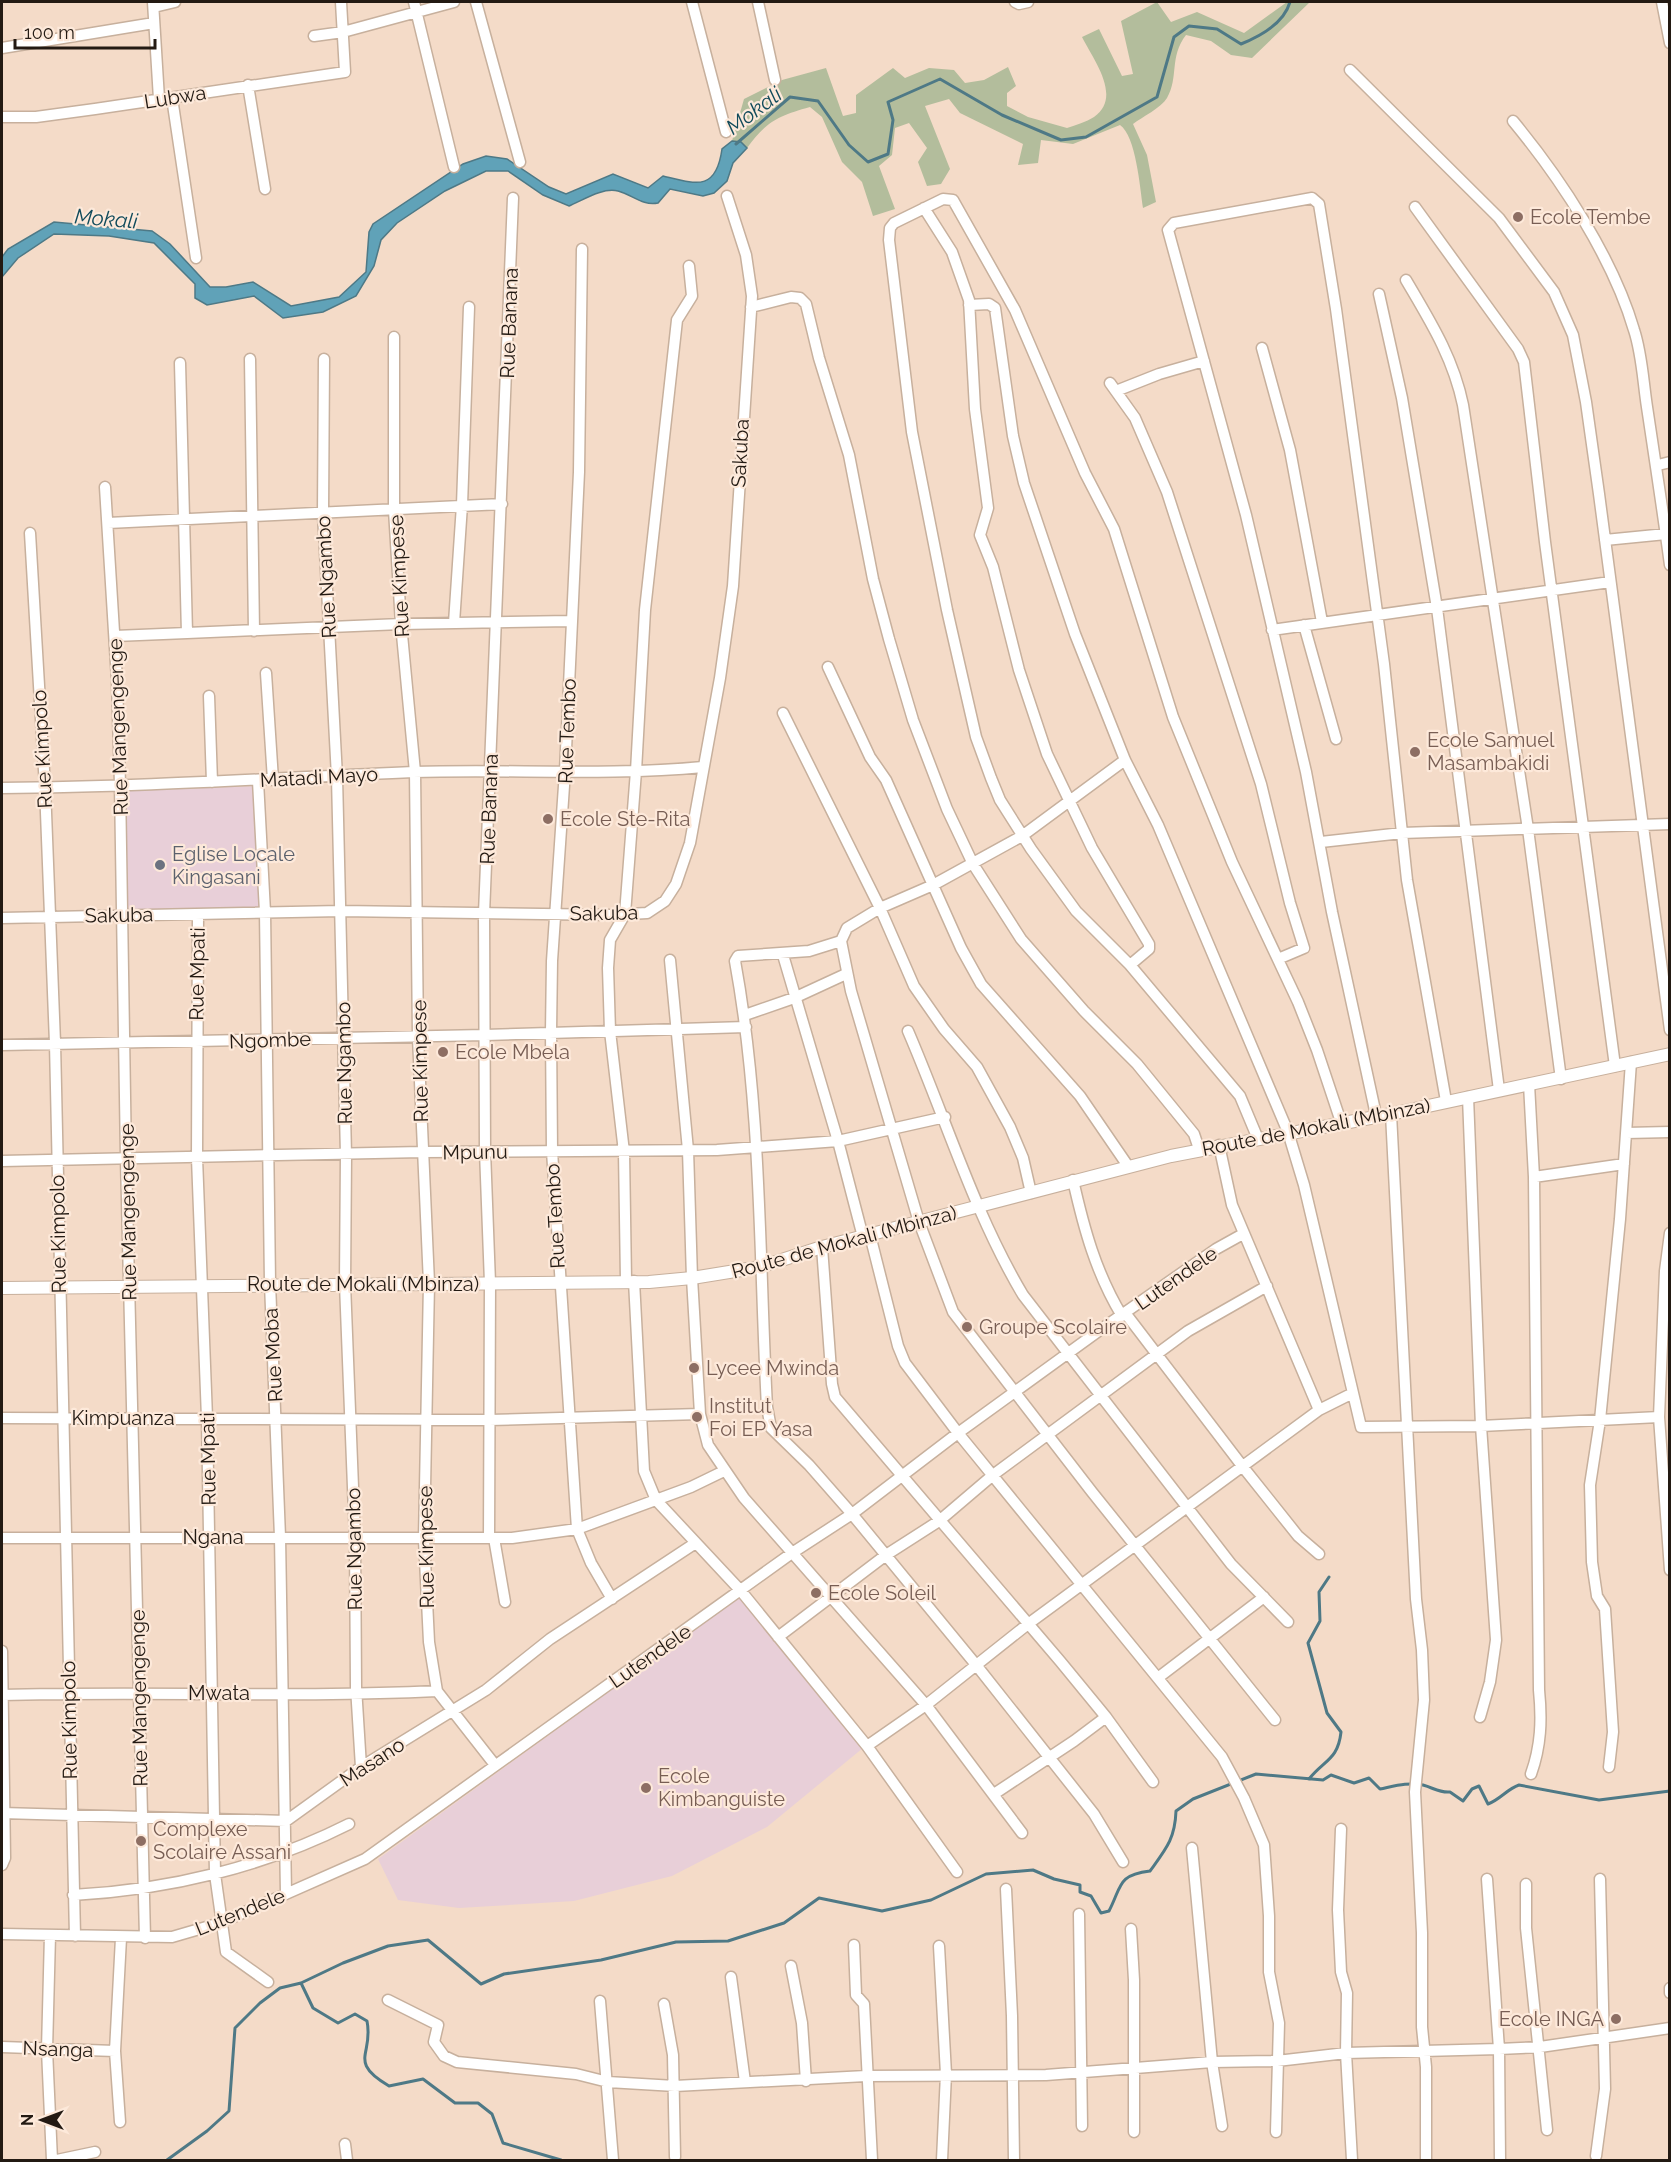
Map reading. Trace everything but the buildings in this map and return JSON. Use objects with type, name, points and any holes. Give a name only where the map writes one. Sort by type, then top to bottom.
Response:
[{"type":"street","points":[[159,99],[153,4],[175,2]]},
{"type":"street","points":[[341,2],[344,32]]},
{"type":"street","points":[[314,36],[344,32],[416,7],[454,2]]},
{"type":"street","points":[[476,2],[520,162]]},
{"type":"street","points":[[692,2],[726,132]]},
{"type":"street","points":[[758,2],[775,80]]},
{"type":"street","points":[[1015,2],[1018,4],[1028,2]]},
{"type":"street","points":[[1662,2],[1670,43]]},
{"type":"street","points":[[416,7],[453,167]]},
{"type":"street","points":[[2,48],[154,23]]},
{"type":"street","name":"Lubwa","points":[[2,117],[36,117],[347,70],[344,32]]},
{"type":"street","points":[[1350,70],[1499,218],[1554,292],[1575,344],[1586,402],[1670,1030]]},
{"type":"street","points":[[248,85],[266,189]]},
{"type":"street","points":[[172,98],[196,258]]},
{"type":"street","points":[[1513,121],[1555,179],[1608,260],[1635,331],[1658,465],[1670,565]]},
{"type":"street","name":"Sakuba","points":[[2,918],[341,911],[625,914],[650,913],[665,901],[676,884],[690,843],[733,586],[751,307],[751,275],[727,196]]},
{"type":"street","name":"Rue Banana","points":[[504,1602],[492,1538],[489,1420],[490,1284],[485,1151],[484,914],[513,198]]},
{"type":"street","points":[[1258,1139],[1239,1096],[1185,1028],[1130,965],[1076,911],[1022,836],[1000,800],[976,737],[946,610],[912,432],[889,233],[894,223],[943,199],[953,200],[1014,309],[1085,473],[1114,529],[1173,717],[1232,862],[1278,959],[1317,1050],[1341,1122]]},
{"type":"street","points":[[1376,1115],[1346,978],[1321,842],[1246,515],[1168,230],[1170,226],[1289,202],[1317,200],[1336,309],[1419,955],[1446,1101]]},
{"type":"street","points":[[1415,207],[1522,356],[1615,1066]]},
{"type":"street","points":[[924,208],[952,252],[963,279],[969,305],[975,409],[988,508],[980,535],[993,567],[1019,670],[1043,744],[1092,848],[1149,944],[1149,949],[1130,965]]},
{"type":"street","name":"Rue Tembo","points":[[582,249],[579,472],[565,771],[552,961],[552,1151],[577,1529],[591,1563],[612,1599]]},
{"type":"street","points":[[688,266],[692,296],[676,320],[645,610],[625,914],[610,940],[610,1031],[624,1152],[630,1281],[644,1471],[656,1500],[694,1544],[741,1591],[778,1636],[867,1746],[957,1872]]},
{"type":"street","points":[[1406,280],[1430,316],[1457,375],[1528,829],[1561,1079]]},
{"type":"street","points":[[1379,294],[1402,398],[1437,608],[1499,1090]]},
{"type":"street","points":[[751,307],[791,297],[800,298],[806,304],[819,358],[849,454],[873,579],[889,639],[922,745],[946,809],[973,864],[1034,956],[1137,1064],[1194,1134],[1200,1149]]},
{"type":"street","points":[[969,305],[989,304],[995,308],[1000,332],[1004,388],[1024,483],[1075,634],[1125,760],[1158,825],[1288,1132],[1304,1185],[1361,1427],[1481,1426],[1659,1417]]},
{"type":"street","points":[[454,622],[462,505],[468,307]]},
{"type":"street","name":"Rue Kimpese","points":[[394,337],[394,510],[401,624],[415,772],[418,1036],[429,1283],[424,1539],[429,1642],[437,1691],[495,1766]]},
{"type":"street","points":[[1262,348],[1298,482],[1322,622]]},
{"type":"street","points":[[250,359],[250,516],[254,631]]},
{"type":"street","name":"Rue Ngambo","points":[[324,359],[323,514],[338,777],[346,1155],[345,1284],[355,1538],[356,1695],[361,1767]]},
{"type":"street","points":[[1204,361],[1113,387],[1135,418],[1167,492],[1261,784],[1290,903],[1304,948],[1278,959]]},
{"type":"street","points":[[180,363],[187,633]]},
{"type":"street","points":[[1658,465],[1670,462]]},
{"type":"street","name":"Rue Mangengenge","points":[[105,487],[115,636],[120,785],[126,1043],[126,1159],[141,1694],[145,1938]]},
{"type":"street","points":[[108,523],[502,504]]},
{"type":"street","name":"Rue Kimpolo","points":[[30,533],[45,787],[55,1043],[75,1936]]},
{"type":"street","points":[[1605,540],[1666,534]]},
{"type":"street","points":[[1272,630],[1610,582]]},
{"type":"street","points":[[115,636],[329,629],[454,622],[571,621]]},
{"type":"street","points":[[1304,625],[1336,739]]},
{"type":"street","points":[[828,667],[870,757],[886,780],[961,948],[981,984],[1080,1096],[1128,1166]]},
{"type":"street","points":[[266,673],[273,780]]},
{"type":"street","points":[[209,696],[212,782]]},
{"type":"street","points":[[783,713],[880,908],[914,986],[944,1029],[977,1067],[1010,1127],[1023,1158],[1031,1193]]},
{"type":"street","points":[[1125,760],[1069,799],[1022,836],[933,885],[880,908],[847,928],[841,941],[846,974],[919,1222],[953,1312],[1047,1435],[1275,1720]]},
{"type":"street","name":"Matadi Mayo","points":[[2,788],[258,781],[415,772],[636,771],[703,767]]},
{"type":"street","name":"Rue Moba","points":[[258,781],[265,912],[270,1284],[280,1537],[286,1894]]},
{"type":"street","points":[[1321,842],[1402,833],[1670,824]]},
{"type":"street","name":"Rue Mpati","points":[[198,914],[197,1158],[210,1537],[215,1874],[223,1944],[229,1956],[268,1982]]},
{"type":"street","points":[[841,941],[809,951],[736,958],[746,1021],[756,1147],[767,1407],[771,1428],[809,1465],[852,1514],[977,1666],[1094,1814],[1123,1862]]},
{"type":"street","points":[[783,955],[867,1236],[897,1346],[905,1363],[958,1433],[1222,1757],[1244,1798],[1264,1845],[1271,1946],[1269,1972],[1279,2023],[1276,2132]]},
{"type":"street","points":[[670,960],[688,1150],[692,1278],[700,1414],[708,1445],[724,1471],[792,1553],[926,1705],[1022,1833]]},
{"type":"street","name":"Ngombe","points":[[2,1045],[678,1029],[746,1021],[846,974]]},
{"type":"street","points":[[908,1031],[945,1117],[996,1250],[1023,1295],[1231,1564],[1288,1622]]},
{"type":"street","name":"Route de Mokali (Mbinza)","points":[[2,1288],[201,1284],[490,1284],[692,1278],[760,1267],[979,1205],[1219,1144],[1391,1114],[1670,1054]]},
{"type":"street","points":[[1610,1767],[1613,1732],[1605,1609],[1596,1594],[1589,1521],[1590,1485],[1600,1420],[1624,1164],[1630,1062]]},
{"type":"street","points":[[1529,1084],[1534,1177],[1539,1690],[1542,1721],[1539,1752],[1530,1774]]},
{"type":"street","points":[[1468,1097],[1481,1426],[1496,1640],[1490,1682],[1480,1717]]},
{"type":"street","points":[[1391,1114],[1409,1428],[1416,1599],[1422,1650],[1424,1700],[1415,1792],[1425,2051],[1426,2160]]},
{"type":"street","name":"Mpunu","points":[[2,1161],[485,1151],[624,1152],[756,1147],[838,1141],[945,1117]]},
{"type":"street","points":[[1626,1133],[1670,1132]]},
{"type":"street","points":[[1219,1144],[1232,1205],[1319,1410]]},
{"type":"street","points":[[1534,1177],[1624,1164]]},
{"type":"street","points":[[1073,1180],[1091,1252],[1106,1289],[1298,1536],[1319,1554]]},
{"type":"street","points":[[1670,1233],[1667,1271],[1665,1404],[1659,1417],[1667,1476],[1670,1570]]},
{"type":"street","name":"Lutendele","points":[[2,1934],[121,1938],[172,1937],[220,1923],[365,1859],[792,1553],[852,1514],[958,1433],[1216,1249],[1243,1234]]},
{"type":"street","points":[[822,1248],[832,1384],[835,1397],[1106,1717],[1153,1782]]},
{"type":"street","points":[[778,1636],[886,1555],[939,1521],[993,1475],[1188,1331],[1267,1286]]},
{"type":"street","points":[[867,1746],[926,1705],[1028,1624],[1319,1410],[1353,1393]]},
{"type":"street","name":"Kimpuanza","points":[[2,1418],[489,1420],[700,1414]]},
{"type":"street","name":"Ngana","points":[[2,1538],[492,1538],[577,1529],[656,1500],[724,1471]]},
{"type":"street","name":"Masano","points":[[286,1821],[361,1767],[486,1690],[550,1639],[694,1544]]},
{"type":"street","points":[[1159,1677],[1264,1598]]},
{"type":"street","points":[[2,1650],[4,1813],[2,1864]]},
{"type":"street","name":"Mwata","points":[[2,1695],[68,1693],[356,1695],[437,1691]]},
{"type":"street","points":[[994,1794],[1106,1717]]},
{"type":"street","points":[[4,1813],[286,1821]]},
{"type":"street","points":[[74,1895],[143,1888],[215,1874],[306,1846],[349,1824]]},
{"type":"street","points":[[1341,1830],[1338,1910],[1341,1972],[1347,1993],[1346,2053],[1352,2160]]},
{"type":"street","points":[[1192,1848],[1212,2062],[1222,2126]]},
{"type":"street","points":[[1487,1879],[1499,2049],[1500,2160]]},
{"type":"street","points":[[1596,2156],[1605,2089],[1600,1879]]},
{"type":"street","points":[[1526,1884],[1527,1928],[1540,2046],[1542,2102],[1547,2130]]},
{"type":"street","points":[[1006,1889],[1012,2016],[1014,2160]]},
{"type":"street","points":[[1079,1914],[1082,2126]]},
{"type":"street","points":[[1131,1929],[1134,1980],[1134,2132]]},
{"type":"street","points":[[50,1935],[47,2050],[52,2160]]},
{"type":"street","points":[[120,2122],[115,2051],[121,1938]]},
{"type":"street","points":[[854,1945],[856,1995],[864,2004],[872,2160]]},
{"type":"street","points":[[939,1946],[946,2074],[942,2160]]},
{"type":"street","points":[[791,1966],[802,2023],[806,2081]]},
{"type":"street","points":[[731,1977],[745,2082]]},
{"type":"street","points":[[1670,1988],[1670,1993]]},
{"type":"street","points":[[388,2000],[438,2025],[434,2042],[444,2056],[457,2062],[576,2074],[608,2082],[675,2086],[806,2081],[866,2076],[946,2074],[1012,2076],[1083,2073],[1212,2062],[1277,2061],[1346,2053],[1499,2049],[1540,2046],[1670,2028]]},
{"type":"street","points":[[600,2001],[613,2160]]},
{"type":"street","points":[[664,2004],[675,2086],[675,2157]]},
{"type":"street","name":"Nsanga","points":[[2,2047],[115,2051]]},
{"type":"street","points":[[345,2144],[346,2160]]},
{"type":"street","points":[[57,2160],[95,2151]]},
{"type":"shaded area","points":[[257,786],[260,910],[127,912],[126,791]]},
{"type":"shaded area","name":"Ecole Kimbanguiste","points":[[741,1596],[863,1748],[767,1827],[672,1876],[574,1901],[459,1908],[398,1900],[378,1859]]},
{"type":"green space","points":[[1157,2],[1171,22],[1197,12],[1244,33],[1287,2],[1310,2],[1252,58],[1231,55],[1211,41],[1186,35],[1178,51],[1173,82],[1167,98],[1156,109],[1133,124],[1147,155],[1156,202],[1143,208],[1134,151],[1120,125],[1073,144],[1041,140],[1038,163],[1018,165],[1023,144],[960,113],[949,99],[925,106],[950,169],[941,184],[927,186],[918,162],[927,148],[909,123],[895,128],[892,155],[879,166],[895,209],[873,216],[862,182],[842,162],[822,117],[810,107],[789,113],[774,121],[761,131],[747,148],[741,142],[732,141],[744,99],[782,80],[826,68],[843,116],[856,113],[856,95],[893,68],[905,78],[929,68],[954,70],[965,83],[984,80],[1008,67],[1016,86],[1007,93],[1007,106],[1028,117],[1067,128],[1094,117],[1102,109],[1106,99],[1103,78],[1082,37],[1099,29],[1122,76],[1133,74],[1121,21]]},
{"type":"water","points":[[732,141],[741,142],[747,148],[733,163],[727,181],[714,193],[703,196],[670,189],[658,203],[652,204],[612,190],[593,195],[569,206],[543,195],[508,171],[486,171],[445,191],[397,223],[381,240],[374,266],[356,296],[323,312],[283,318],[254,296],[207,305],[195,298],[195,284],[154,243],[109,236],[54,234],[18,258],[2,277],[2,257],[8,249],[54,222],[152,231],[170,244],[210,287],[226,287],[253,282],[291,306],[339,297],[366,272],[369,232],[373,224],[463,164],[486,156],[507,159],[549,187],[566,194],[613,174],[648,188],[663,176],[695,182],[709,179],[719,163],[722,149]]},
{"type":"waterway","name":"Mokali","points":[[736,144],[790,97],[818,101],[849,145],[868,162],[888,154],[893,120],[888,102],[940,79],[1002,115],[1061,140],[1086,137],[1157,97],[1174,37],[1189,26],[1217,29],[1241,44],[1264,33],[1277,22],[1287,10],[1290,2]]},
{"type":"waterway","points":[[1309,1779],[1334,1754],[1341,1732],[1327,1713],[1308,1643],[1320,1621],[1319,1592],[1329,1577]]},
{"type":"waterway","points":[[167,2160],[207,2131],[229,2111],[235,2028],[260,2003],[280,1988],[301,1983],[343,1963],[388,1946],[428,1940],[481,1984],[504,1974],[601,1960],[676,1942],[728,1941],[784,1923],[819,1898],[882,1911],[931,1900],[986,1874],[1033,1870],[1054,1879],[1080,1885],[1080,1892],[1091,1896],[1101,1913],[1109,1911],[1119,1888],[1126,1879],[1132,1875],[1150,1871],[1169,1843],[1174,1829],[1176,1811],[1193,1799],[1256,1774],[1323,1780],[1331,1775],[1354,1783],[1369,1778],[1380,1789],[1417,1784],[1450,1792],[1463,1801],[1472,1789],[1479,1786],[1488,1804],[1519,1785],[1599,1800],[1670,1791]]},
{"type":"waterway","points":[[301,1983],[313,2008],[338,2023],[355,2014],[367,2021],[365,2063],[376,2077],[389,2086],[423,2079],[455,2103],[478,2103],[492,2114],[503,2143],[561,2160]]},
{"type":"place","name":"Ecole Tembe","points":[[1518,217]]},
{"type":"place","name":"Ecole Samuel Masambakidi","points":[[1415,752]]},
{"type":"place","name":"Ecole Ste-Rita","points":[[548,819]]},
{"type":"place","name":"Eglise Locale Kingasani","points":[[160,865]]},
{"type":"place","name":"Ecole Mbela","points":[[443,1052]]},
{"type":"place","name":"Groupe Scolaire","points":[[967,1327]]},
{"type":"place","name":"Lycee Mwinda","points":[[694,1368]]},
{"type":"place","name":"Institut Foi EP Yasa","points":[[697,1417]]},
{"type":"place","name":"Ecole Soleil","points":[[816,1593]]},
{"type":"place","name":"Ecole Kimbanguiste","points":[[646,1788]]},
{"type":"place","name":"Complexe Scolaire Assani","points":[[141,1841]]},
{"type":"place","name":"Ecole INGA","points":[[1616,2019]]}]
